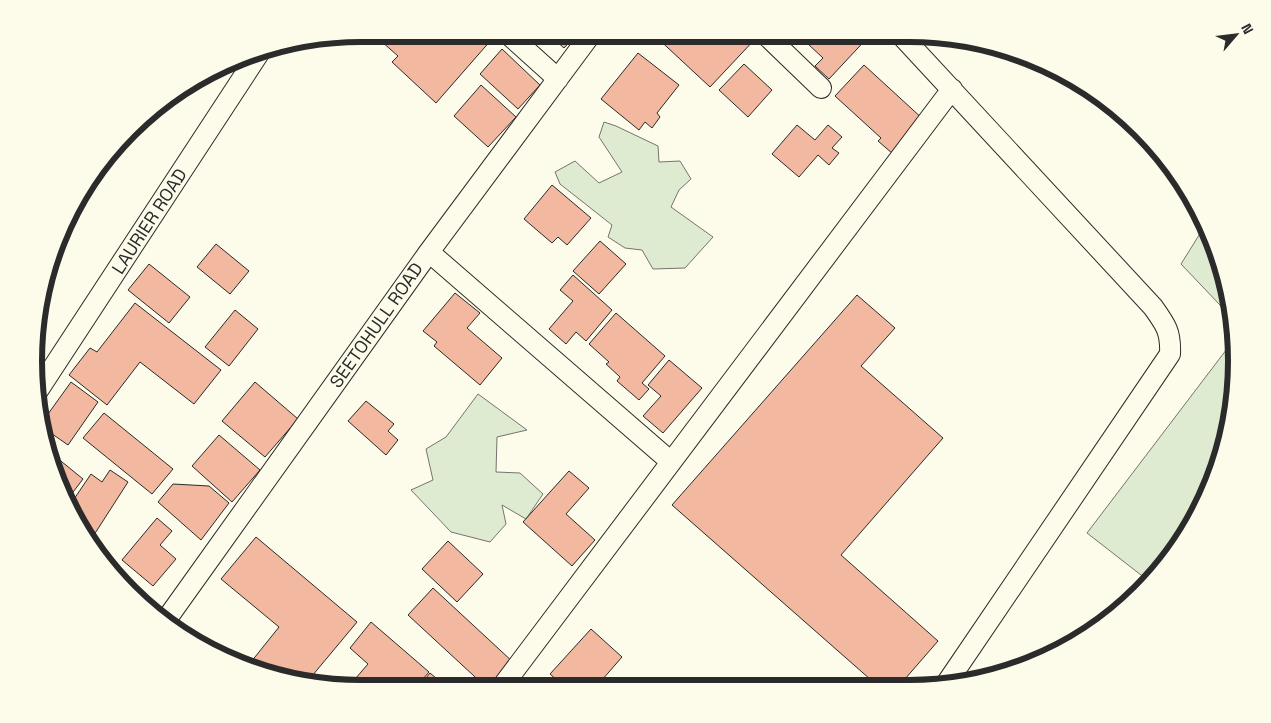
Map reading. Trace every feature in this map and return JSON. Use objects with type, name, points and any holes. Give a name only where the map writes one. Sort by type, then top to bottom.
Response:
[{"type":"street","points":[[517,42],[558,79]]},
{"type":"street","name":"SEETOHULL ROAD","points":[[169,616],[429,252],[585,42]]},
{"type":"street","points":[[773,42],[821,88]]},
{"type":"street","points":[[908,42],[1153,308],[1167,325],[1170,341],[1170,354],[949,678]]},
{"type":"street","name":"LAURIER ROAD","points":[[43,383],[254,61]]},
{"type":"street","points":[[508,680],[670,461],[952,89]]},
{"type":"street","points":[[429,252],[670,461]]},
{"type":"green space","points":[[604,122],[658,146],[659,162],[680,161],[691,179],[679,190],[671,207],[713,237],[685,268],[653,269],[642,250],[625,248],[608,237],[612,225],[560,184],[555,172],[575,161],[599,183],[622,172],[599,137]]},
{"type":"green space","points":[[1201,232],[1218,279],[1225,313],[1220,305],[1181,264]]},
{"type":"green space","points":[[1228,348],[1226,403],[1212,464],[1196,503],[1163,556],[1144,577],[1087,533]]},
{"type":"green space","points":[[478,394],[527,430],[497,437],[496,472],[520,473],[543,494],[526,519],[502,505],[506,524],[490,542],[451,532],[411,490],[433,480],[426,449],[446,437]]},
{"type":"building","points":[[382,42],[489,42],[436,103],[392,62],[398,56]]},
{"type":"building","points":[[557,42],[570,42],[564,48]]},
{"type":"building","points":[[662,42],[752,42],[710,87]]},
{"type":"building","points":[[810,42],[864,42],[829,79],[815,66],[823,58],[808,44]]},
{"type":"building","points":[[502,49],[540,85],[518,109],[480,74]]},
{"type":"building","points":[[638,53],[679,85],[657,113],[660,117],[652,128],[645,122],[639,130],[601,99]]},
{"type":"building","points":[[744,64],[772,90],[748,117],[719,90]]},
{"type":"building","points":[[864,65],[924,120],[893,154],[878,141],[881,138],[835,96]]},
{"type":"building","points":[[481,85],[516,117],[488,147],[454,116]]},
{"type":"building","points":[[797,125],[815,140],[828,125],[842,137],[832,148],[839,153],[829,165],[818,155],[799,177],[772,154]]},
{"type":"building","points":[[552,185],[591,218],[567,245],[558,237],[552,243],[524,219]]},
{"type":"building","points":[[600,241],[626,264],[599,294],[573,271]]},
{"type":"building","points":[[216,244],[249,271],[230,294],[197,267]]},
{"type":"building","points":[[149,264],[190,297],[169,323],[128,290]]},
{"type":"building","points":[[573,275],[612,310],[586,341],[576,332],[566,344],[549,329],[573,301],[560,290]]},
{"type":"building","points":[[455,293],[480,313],[467,328],[502,358],[480,385],[434,346],[437,342],[423,331]]},
{"type":"building","points":[[857,295],[895,328],[861,366],[943,438],[841,555],[938,641],[904,680],[871,680],[672,505]]},
{"type":"building","points":[[135,303],[221,370],[194,404],[140,362],[107,405],[69,375],[90,348],[97,352]]},
{"type":"building","points":[[235,310],[258,329],[229,366],[205,347]]},
{"type":"building","points":[[616,313],[665,356],[642,383],[649,389],[639,400],[617,381],[620,377],[606,364],[609,362],[589,344]]},
{"type":"building","points":[[669,360],[702,388],[663,433],[643,416],[661,396],[648,385]]},
{"type":"building","points":[[71,382],[98,402],[68,445],[51,433],[47,415]]},
{"type":"building","points":[[255,382],[298,419],[265,457],[222,421]]},
{"type":"building","points":[[366,401],[394,424],[388,431],[398,440],[386,455],[348,421]]},
{"type":"building","points":[[104,413],[173,469],[152,494],[83,438]]},
{"type":"building","points":[[219,435],[260,470],[232,502],[192,466]]},
{"type":"building","points":[[57,458],[83,479],[71,494]]},
{"type":"building","points":[[110,470],[128,482],[94,535],[74,500],[91,474],[102,482]]},
{"type":"building","points":[[569,471],[589,488],[566,514],[595,540],[572,566],[523,522]]},
{"type":"building","points":[[173,484],[209,486],[229,503],[201,540],[158,502]]},
{"type":"building","points":[[157,518],[172,531],[160,545],[176,559],[153,586],[122,560]]},
{"type":"building","points":[[256,537],[357,622],[312,676],[259,664],[252,661],[279,627],[221,579]]},
{"type":"building","points":[[448,541],[483,574],[457,602],[422,569]]},
{"type":"building","points":[[433,588],[514,663],[498,680],[478,680],[408,615]]},
{"type":"building","points":[[371,622],[429,672],[422,680],[354,680],[368,664],[350,648]]},
{"type":"building","points":[[591,629],[622,657],[602,680],[557,680],[550,674]]},
{"type":"building","points":[[430,673],[438,680],[424,680]]}]
